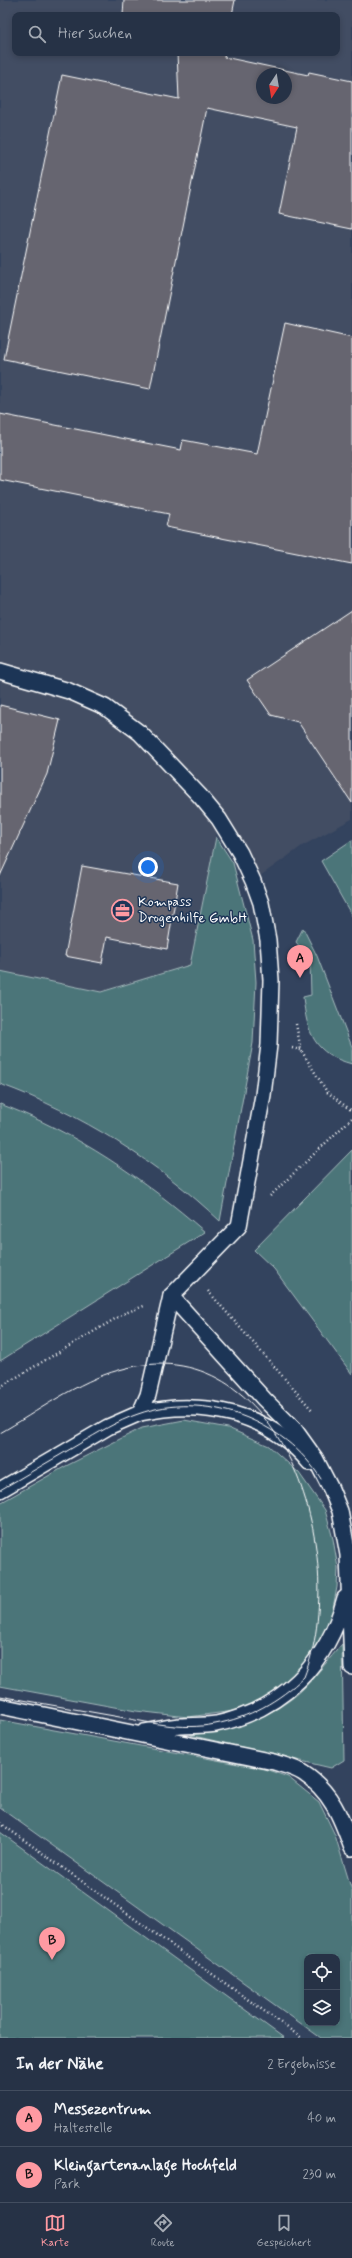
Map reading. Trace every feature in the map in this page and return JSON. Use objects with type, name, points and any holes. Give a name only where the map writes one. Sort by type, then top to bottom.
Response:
[{"type":"lane","points":[[0,671],[68,691],[105,707],[140,733],[195,790],[219,819],[240,853],[253,882],[261,903],[268,940],[271,980],[270,1045],[263,1095],[239,1226],[171,1296],[148,1395],[140,1413]]},
{"type":"lane","points":[[171,1296],[264,1399],[295,1430],[306,1444],[331,1488],[340,1511],[345,1534],[352,1667]]},
{"type":"lane","points":[[0,1490],[108,1427],[140,1413],[172,1407],[206,1407],[239,1415],[271,1430],[299,1451],[319,1475],[338,1511],[345,1534]]},
{"type":"lane","points":[[135,1733],[179,1726],[215,1724],[232,1720],[262,1708],[288,1691],[310,1670],[328,1643],[342,1611],[348,1576]]},
{"type":"lane","points":[[0,1706],[274,1762],[302,1772],[326,1792],[343,1822],[352,1848]]},
{"type":"path","points":[[295,1021],[302,1050],[328,1092],[352,1111]]},
{"type":"path","points":[[267,1199],[352,1118]]},
{"type":"path","points":[[193,1273],[317,1416]]},
{"type":"path","points":[[0,1387],[125,1313],[171,1296]]},
{"type":"path","points":[[0,1823],[302,2038]]},
{"type":"shaded area","points":[[0,0],[352,0],[352,819],[302,846],[253,881],[219,820],[190,965],[101,992],[0,971]]},
{"type":"green space","points":[[216,837],[233,863],[253,940],[256,982],[253,1043],[220,1221],[171,1179],[117,1141],[59,1109],[0,1084],[0,971],[101,992],[190,965]]},
{"type":"green space","points":[[352,840],[352,916],[321,861]]},
{"type":"green space","points":[[303,928],[317,956],[352,1047],[352,1064],[339,1060],[321,1048],[310,1031],[303,997],[311,995],[310,959],[296,942]]},
{"type":"green space","points":[[0,1104],[56,1128],[108,1159],[182,1212],[205,1232],[0,1361]]},
{"type":"green space","points":[[352,1150],[352,1374],[274,1269],[254,1250]]},
{"type":"green space","points":[[184,1420],[228,1428],[269,1446],[299,1473],[325,1510],[333,1539],[338,1568],[337,1587],[330,1624],[303,1667],[284,1687],[261,1702],[234,1711],[188,1717],[136,1711],[0,1686],[0,1503],[66,1466],[142,1428]]},
{"type":"green space","points":[[342,1644],[344,1760],[331,1768],[190,1735],[220,1730],[249,1722],[277,1709],[302,1690]]},
{"type":"green space","points":[[0,1720],[265,1769],[288,1777],[319,1802],[335,1835],[352,1891],[352,2038],[321,2038],[304,2026],[340,2026],[340,1954],[304,1954],[304,2026],[0,1808]]},
{"type":"green space","points":[[0,1832],[284,2038],[0,2038]]},
{"type":"building","points":[[124,0],[235,0],[233,12],[123,12]]},
{"type":"building","points":[[177,56],[224,56],[275,68],[256,68],[256,104],[292,104],[292,72],[308,75],[309,72],[352,81],[352,229],[279,214],[297,127],[207,108],[150,389],[4,359],[62,75],[179,99]]},
{"type":"building","points":[[285,323],[352,338],[352,564],[166,527],[169,514],[0,480],[0,414],[181,450],[183,440],[257,454]]},
{"type":"building","points":[[352,610],[352,803],[298,722],[271,715],[247,680]]},
{"type":"building","points":[[0,705],[60,720],[47,774],[0,876]]},
{"type":"building","points":[[82,866],[178,883],[167,949],[107,937],[102,963],[65,956]]},
{"type":"tram line","points":[[0,1433],[73,1389],[119,1370],[176,1365],[223,1382],[262,1415],[291,1461],[310,1515],[318,1572],[317,1627],[304,1677],[274,1701],[240,1718],[203,1726],[190,1727],[164,1725],[0,1696]]},
{"type":"tram line","points":[[0,1490],[123,1420],[163,1407],[189,1406],[215,1408],[241,1415],[265,1426],[306,1458],[321,1479]]},
{"type":"place","name":"Kompass Drogenhilfe GmbH","points":[[123,910]]},
{"type":"place","name":"Messezentrum","points":[[300,978]]},
{"type":"place","name":"Kleingartenanlage Hochfeld","points":[[52,1960]]}]
